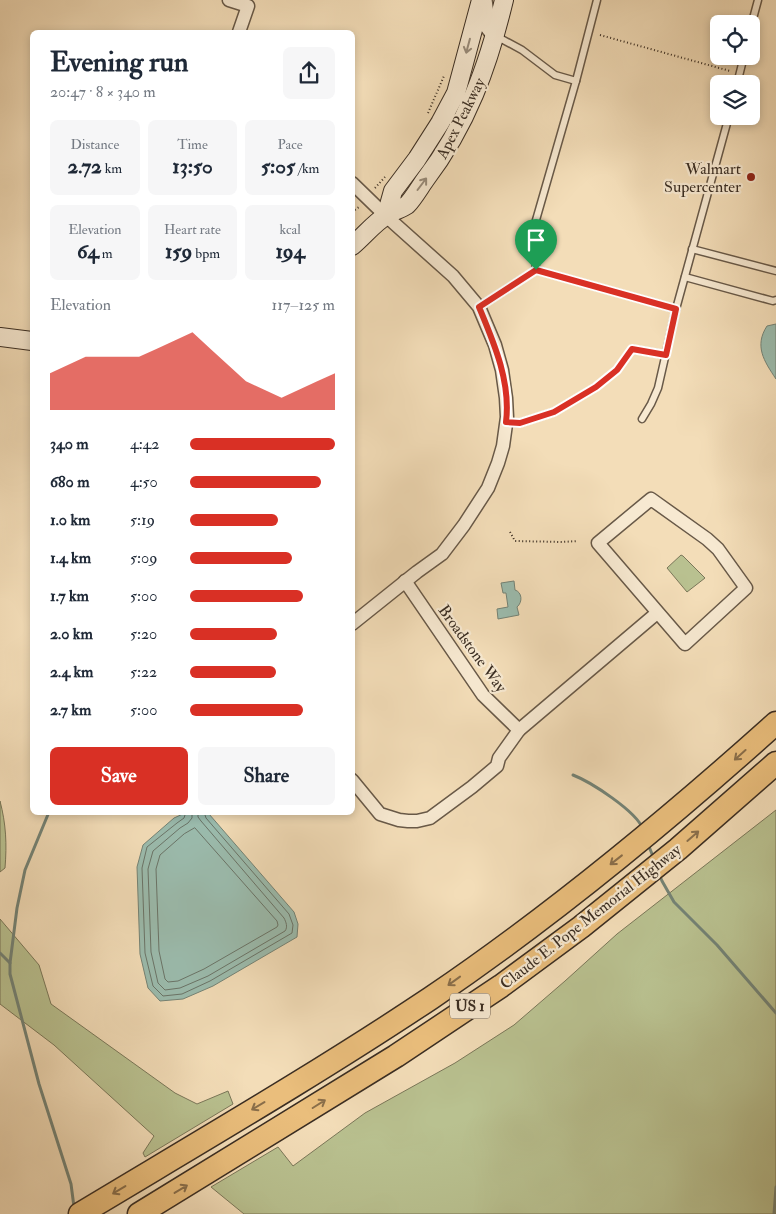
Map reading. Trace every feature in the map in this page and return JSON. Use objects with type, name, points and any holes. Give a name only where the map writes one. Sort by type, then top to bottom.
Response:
[{"type":"highway","name":"Claude E. Pope Memorial Highway","points":[[80,1214],[288,1089],[432,997],[539,919],[640,841],[776,722]]},
{"type":"highway","name":"Claude E. Pope Memorial Highway","points":[[139,1214],[396,1056],[500,986],[581,927],[678,850],[776,763]]},
{"type":"main road","name":"Apex Peakway","points":[[386,216],[393,191],[417,159],[456,93],[482,0]]},
{"type":"main road","name":"Apex Peakway","points":[[355,243],[386,216],[407,204],[448,147],[465,116],[482,77],[504,0]]},
{"type":"main road","points":[[0,337],[30,341]]},
{"type":"street","points":[[228,0],[248,6],[240,30]]},
{"type":"street","points":[[482,0],[488,28],[495,36]]},
{"type":"street","points":[[355,186],[453,276],[479,307],[495,345],[502,370],[506,398],[503,446],[488,488],[464,525],[442,554],[355,622]]},
{"type":"street","points":[[651,498],[713,544],[746,588],[685,644],[657,613],[598,543],[651,498]]},
{"type":"street","name":"Broadstone Way","points":[[406,581],[483,696],[519,730]]},
{"type":"street","points":[[355,784],[380,814],[408,821],[430,818],[472,788],[497,766],[500,758],[519,730],[657,613]]},
{"type":"lane","points":[[536,270],[534,236],[536,220],[597,0]]},
{"type":"lane","points":[[754,15],[758,0]]},
{"type":"lane","points":[[495,36],[522,50],[555,75],[576,81]]},
{"type":"lane","points":[[642,419],[658,388],[676,309],[726,125]]},
{"type":"lane","points":[[692,249],[776,271]]},
{"type":"lane","points":[[479,307],[536,270],[676,309]]},
{"type":"lane","points":[[685,277],[773,301],[776,300]]},
{"type":"lane","points":[[506,422],[520,423],[554,412],[596,387],[617,370],[632,349],[666,355]]},
{"type":"path","points":[[600,35],[733,72]]},
{"type":"path","points":[[427,115],[445,76]]},
{"type":"path","points":[[379,183],[385,176]]},
{"type":"path","points":[[510,532],[515,541],[578,541]]},
{"type":"green space","points":[[681,555],[705,578],[687,592],[667,568]]},
{"type":"green space","points":[[0,801],[5,826],[6,851],[5,868],[0,872]]},
{"type":"green space","points":[[776,810],[776,1214],[244,1214],[211,1187],[278,1147],[293,1166],[365,1113],[455,1063],[514,1025],[617,934]]},
{"type":"green space","points":[[0,919],[39,965],[51,1004],[175,1093],[197,1104],[228,1091],[233,1104],[145,1157],[143,1153],[154,1136],[54,1045],[0,1004]]},
{"type":"water","points":[[776,324],[776,379],[764,360],[761,340],[767,326]]},
{"type":"water","points":[[514,581],[515,590],[521,597],[517,607],[519,615],[498,619],[497,609],[508,607],[506,593],[503,593],[501,583]]},
{"type":"water","points":[[181,815],[210,815],[294,912],[298,924],[297,937],[213,986],[183,999],[160,1001],[148,988],[140,954],[137,867],[143,845],[174,818]]},
{"type":"waterway","points":[[573,775],[601,790],[623,806],[639,822],[643,829]]},
{"type":"waterway","points":[[48,815],[25,870],[17,908],[10,974],[39,1084],[71,1184],[74,1207]]},
{"type":"waterway","points":[[648,844],[654,859]]},
{"type":"waterway","points":[[659,874],[674,902],[717,945],[776,1013]]},
{"type":"waterway","points":[[0,953],[10,963]]},
{"type":"waterway","points":[[774,1214],[776,1187]]},
{"type":"place","name":"Walmart Supercenter","points":[[751,177]]},
{"type":"route","points":[[536,270],[676,309],[666,355],[632,349],[617,370],[596,387],[554,412],[520,423],[506,422],[506,398],[502,370],[495,345],[479,307],[536,270]]}]
